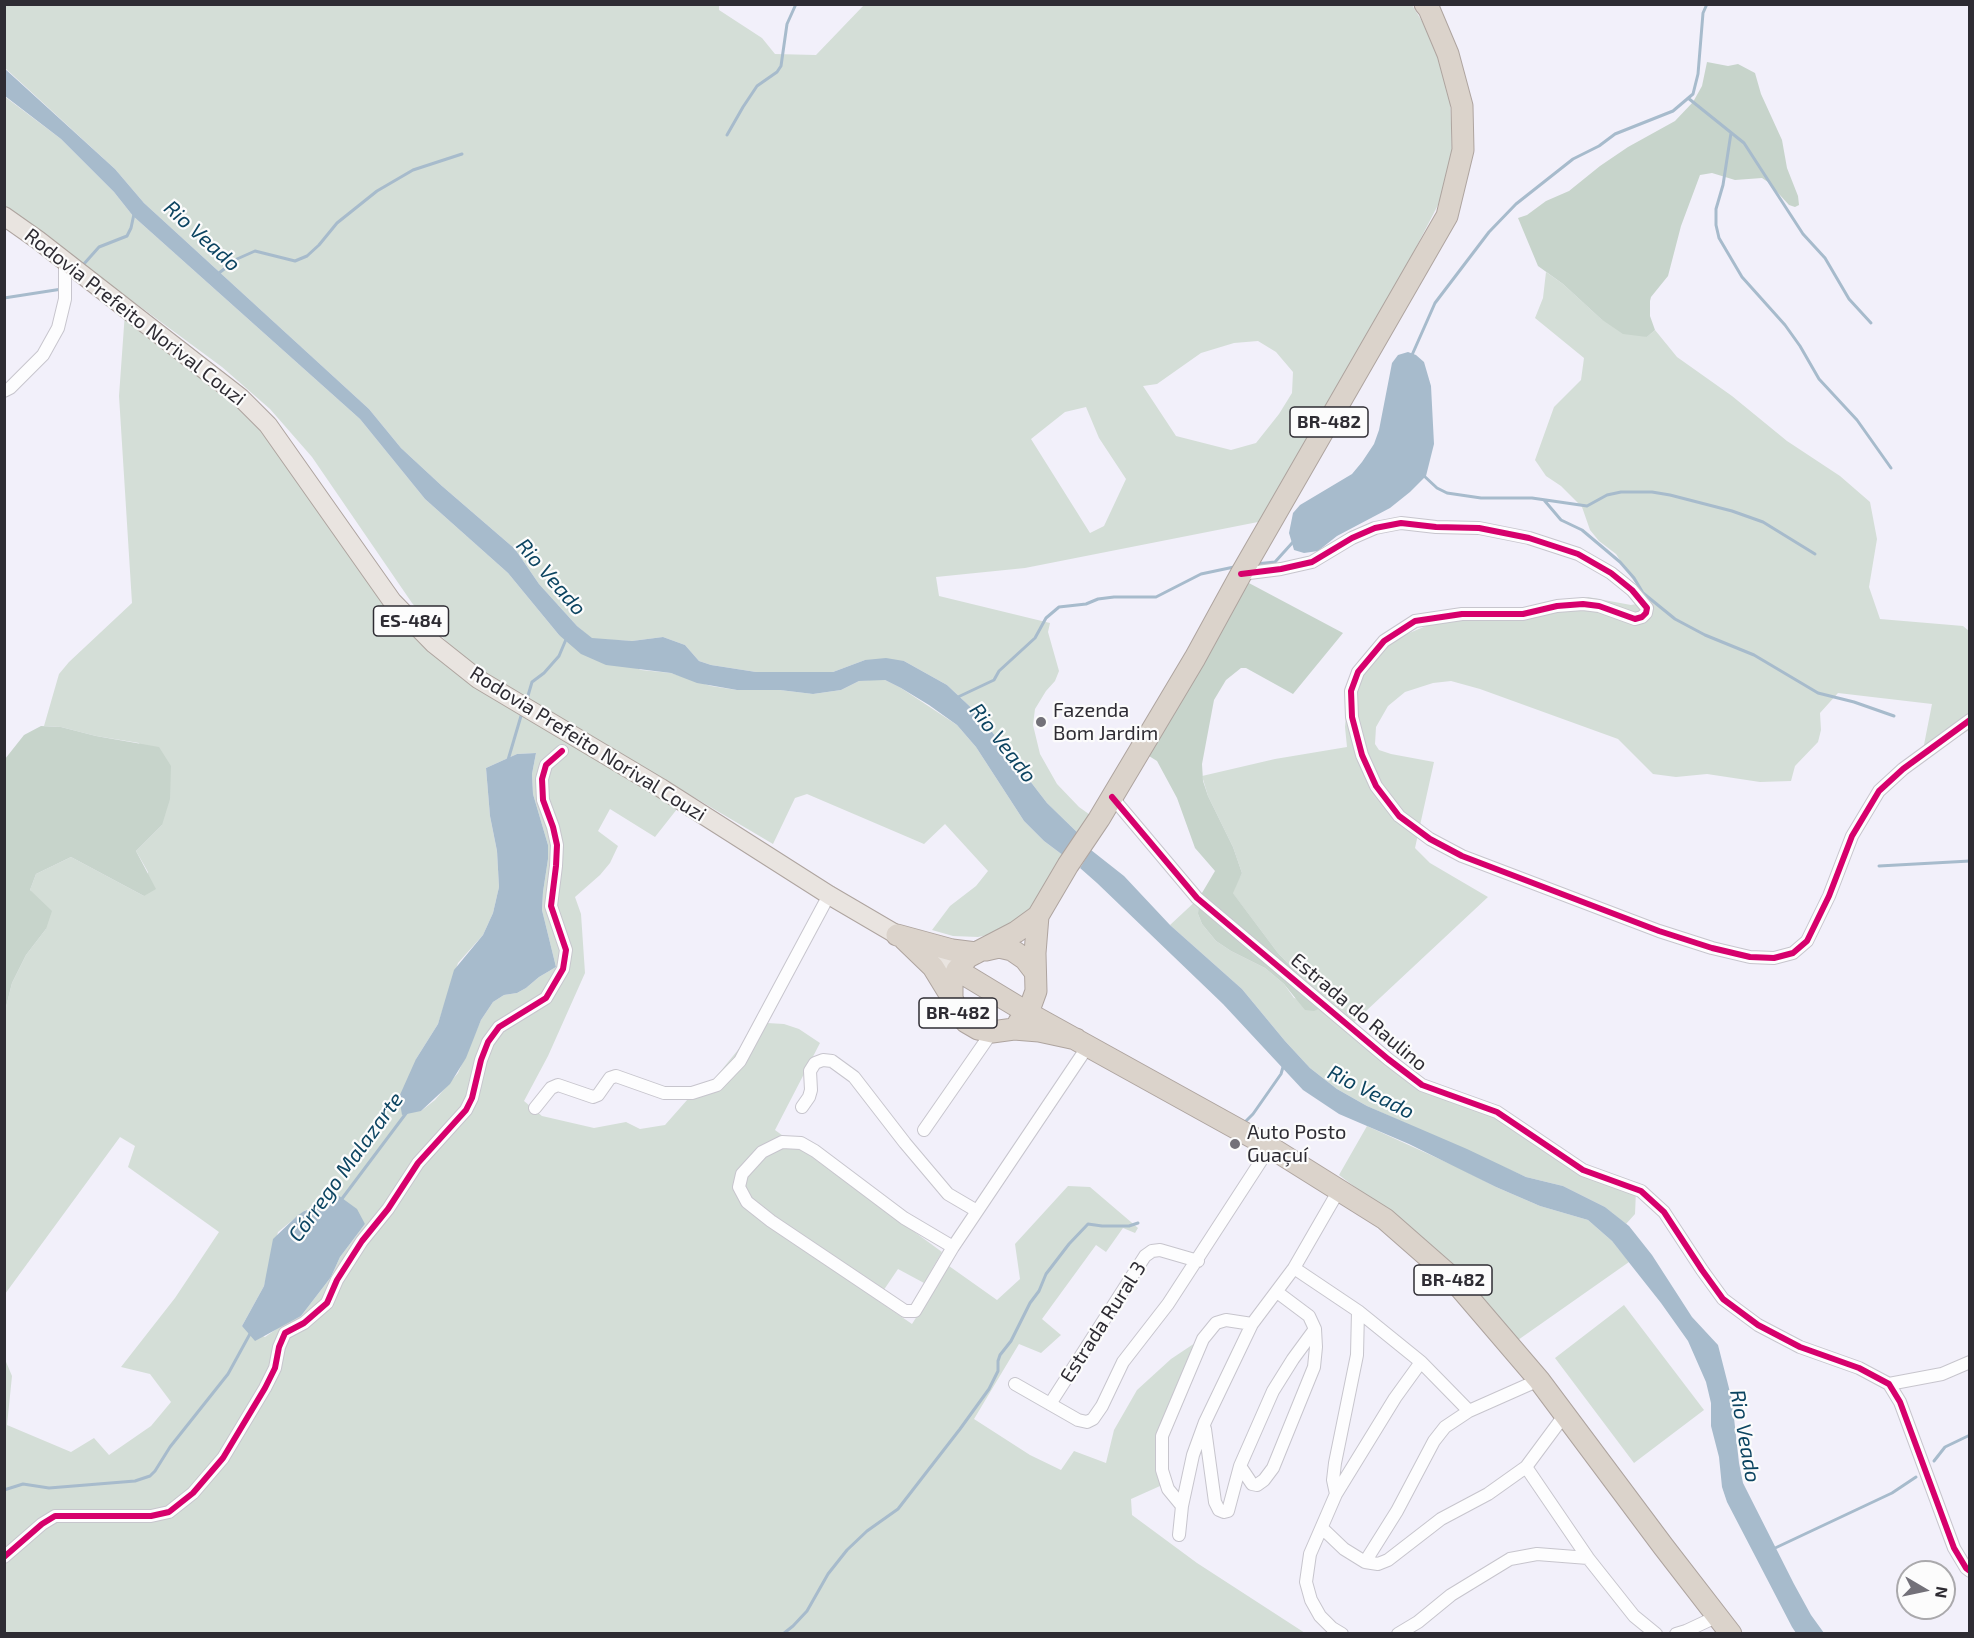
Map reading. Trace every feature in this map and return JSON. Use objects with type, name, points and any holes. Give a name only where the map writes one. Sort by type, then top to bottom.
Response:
[{"type":"highway","name":"BR-482","points":[[1425,4],[1448,54],[1462,106],[1463,150],[1447,216],[1195,658],[1113,797],[1068,865],[1038,916],[1016,932],[968,957],[957,970],[952,983],[952,998],[957,1011],[966,1022],[978,1029],[994,1032],[1014,1029],[1038,1030],[1076,1039],[1270,1147],[1385,1219],[1450,1276],[1539,1380],[1731,1634]]},
{"type":"highway","name":"BR-482","points":[[994,1032],[1012,1026],[1028,1013],[1034,1002],[1038,916]]},
{"type":"highway","points":[[900,937],[952,950],[979,952],[999,947],[1012,950],[1025,958],[1076,1039]]},
{"type":"highway","points":[[900,937],[933,967],[952,998]]},
{"type":"highway","name":"ES-484","points":[[957,970],[1076,1039]]},
{"type":"main road","name":"Rodovia Prefeito Norival Couzi","points":[[4,216],[213,374],[241,398],[268,425],[392,601],[434,644],[478,679],[661,788],[829,895],[900,937]]},
{"type":"main road","name":"ES-484","points":[[900,937],[957,970]]},
{"type":"street","points":[[4,391],[43,355],[58,328],[65,299],[65,261]]},
{"type":"street","points":[[1241,574],[1312,562],[1352,538],[1375,528],[1401,522],[1436,527],[1479,528],[1529,538],[1578,554],[1611,573],[1632,590],[1647,608],[1642,617],[1635,619],[1599,606],[1582,603],[1523,614],[1462,614],[1415,621],[1384,640],[1358,672],[1351,691],[1352,717],[1362,755],[1376,786],[1399,816],[1430,839],[1462,856],[1659,931],[1750,957],[1774,958],[1793,953],[1807,941],[1829,896],[1852,836],[1879,791],[1903,769],[1970,720]]},
{"type":"street","points":[[4,1557],[42,1524],[55,1516],[151,1516],[169,1512],[193,1493],[223,1458],[265,1388],[275,1368],[279,1347],[285,1333],[304,1323],[327,1303],[362,1241],[388,1209],[418,1163],[466,1110],[472,1098],[488,1042],[499,1027],[546,998],[563,969],[566,950],[551,906],[557,845],[543,800],[542,779],[546,765],[562,751]]},
{"type":"street","name":"Estrada do Raulino","points":[[1113,797],[1197,898],[1422,1085],[1497,1112],[1583,1170],[1641,1191],[1664,1212],[1723,1299],[1758,1325],[1800,1347],[1859,1368],[1889,1384]]},
{"type":"street","points":[[535,1108],[551,1088],[558,1085],[593,1096],[598,1095],[610,1078],[616,1076],[664,1093],[692,1093],[717,1085],[740,1061],[829,895]]},
{"type":"street","points":[[924,1130],[994,1032]]},
{"type":"street","points":[[953,1247],[903,1218],[815,1151],[801,1143],[782,1142],[762,1152],[742,1173],[739,1187],[747,1202],[771,1221],[905,1311],[915,1311],[921,1305],[953,1247],[977,1211],[1076,1039]]},
{"type":"street","points":[[802,1107],[809,1097],[810,1071],[815,1063],[832,1060],[854,1077],[911,1151],[948,1194],[977,1211]]},
{"type":"street","name":"Estrada Rural 3","points":[[1015,1384],[1078,1420],[1087,1422],[1093,1419],[1102,1406],[1123,1362],[1198,1261],[1270,1147]]},
{"type":"street","points":[[1179,1535],[1182,1506],[1193,1455],[1205,1422],[1252,1324],[1294,1268],[1339,1190]]},
{"type":"street","name":"Estrada Rural 3","points":[[1050,1404],[1145,1256],[1152,1251],[1160,1250],[1198,1261]]},
{"type":"street","points":[[1294,1268],[1358,1311],[1421,1362],[1469,1411]]},
{"type":"street","points":[[1240,1466],[1252,1484],[1257,1485],[1273,1468],[1314,1367],[1315,1329],[1309,1317],[1277,1292]]},
{"type":"street","points":[[1336,1494],[1333,1480],[1335,1463],[1357,1355],[1358,1311]]},
{"type":"street","points":[[1182,1506],[1168,1489],[1162,1470],[1162,1436],[1203,1339],[1216,1323],[1226,1320],[1252,1324]]},
{"type":"street","points":[[1205,1422],[1213,1492],[1219,1510],[1228,1512],[1240,1466],[1273,1391],[1315,1329]]},
{"type":"street","points":[[1342,1634],[1320,1616],[1311,1600],[1306,1582],[1310,1554],[1336,1494],[1395,1398],[1421,1362]]},
{"type":"street","points":[[1970,1362],[1942,1374],[1889,1384],[1900,1402],[1954,1548],[1970,1571]]},
{"type":"street","points":[[1365,1562],[1397,1510],[1434,1441],[1446,1427],[1469,1411],[1539,1380]]},
{"type":"street","points":[[1322,1528],[1344,1549],[1365,1562],[1378,1564],[1388,1560],[1441,1519],[1488,1494],[1526,1467],[1566,1413]]},
{"type":"street","points":[[1526,1467],[1588,1558],[1634,1616],[1656,1634]]},
{"type":"street","points":[[1398,1634],[1418,1622],[1451,1595],[1510,1559],[1537,1554],[1588,1558]]},
{"type":"street","points":[[1676,1634],[1718,1616]]},
{"type":"shaded area","points":[[4,5],[719,5],[719,10],[762,38],[775,54],[816,55],[864,5],[1412,5],[1438,47],[1450,96],[1452,151],[1448,175],[1438,205],[1408,263],[1263,521],[1025,568],[936,577],[939,596],[1050,623],[1048,632],[1059,671],[1055,681],[1035,709],[1033,725],[1040,754],[1057,784],[1079,807],[1093,817],[1082,837],[1047,803],[979,715],[947,685],[904,661],[865,660],[833,672],[756,672],[699,661],[685,645],[663,637],[632,641],[592,639],[539,584],[515,549],[401,448],[369,409],[144,203],[115,169],[5,68]],"holes":[[[1258,341],[1276,352],[1293,372],[1292,393],[1256,443],[1231,450],[1176,436],[1143,386],[1157,384],[1201,353],[1234,343]],[[1086,407],[1099,438],[1126,479],[1104,526],[1090,533],[1031,439],[1065,412]]]},
{"type":"shaded area","points":[[1707,62],[1728,66],[1738,64],[1755,73],[1761,94],[1782,140],[1787,168],[1798,196],[1799,205],[1795,207],[1789,205],[1762,178],[1735,180],[1712,173],[1700,175],[1681,226],[1668,276],[1651,297],[1650,316],[1655,330],[1647,337],[1623,334],[1601,319],[1563,284],[1538,266],[1518,218],[1527,215],[1546,201],[1569,191],[1628,147],[1675,121],[1693,102],[1702,86]]},
{"type":"shaded area","points":[[4,96],[61,139],[114,192],[133,216],[360,419],[425,499],[508,573],[559,635],[641,670],[671,673],[711,686],[737,690],[780,690],[813,694],[841,690],[859,681],[885,680],[901,688],[957,725],[976,747],[1024,821],[1044,841],[1068,859],[1045,898],[1003,932],[978,937],[953,936],[932,930],[950,906],[976,886],[988,871],[945,824],[924,844],[807,794],[795,798],[773,844],[489,676],[460,655],[412,603],[312,457],[270,409],[222,367],[5,207]]},
{"type":"shaded area","points":[[1546,272],[1563,284],[1601,319],[1647,337],[1655,330],[1677,357],[1732,396],[1787,441],[1840,476],[1870,502],[1877,539],[1869,587],[1880,619],[1963,626],[1969,631],[1969,730],[1921,760],[1932,704],[1838,693],[1820,713],[1821,730],[1818,742],[1795,766],[1791,781],[1760,782],[1707,774],[1676,777],[1653,774],[1618,739],[1480,689],[1451,681],[1433,683],[1405,692],[1388,706],[1376,727],[1375,744],[1379,750],[1434,762],[1415,848],[1430,863],[1488,897],[1351,1025],[1411,1079],[1504,1120],[1556,1153],[1636,1191],[1635,1214],[1626,1224],[1605,1207],[1563,1186],[1526,1177],[1367,1106],[1337,1089],[1310,1068],[1242,989],[1170,925],[1199,898],[1198,914],[1202,924],[1216,941],[1265,968],[1284,984],[1294,998],[1328,1005],[1278,953],[1232,892],[1242,873],[1233,847],[1208,796],[1202,776],[1275,759],[1347,747],[1345,727],[1347,705],[1374,650],[1443,619],[1548,607],[1588,597],[1631,605],[1651,601],[1633,580],[1616,554],[1599,541],[1590,530],[1582,507],[1561,486],[1546,476],[1535,460],[1554,407],[1581,380],[1584,358],[1535,318],[1543,298]]},
{"type":"shaded area","points":[[125,312],[239,397],[437,657],[447,666],[468,681],[681,804],[655,837],[610,809],[598,831],[618,846],[610,863],[600,875],[575,897],[581,914],[585,973],[548,1056],[524,1101],[542,1116],[594,1128],[626,1122],[640,1129],[665,1125],[695,1091],[706,1089],[742,1045],[767,1023],[784,1024],[799,1029],[820,1043],[775,1130],[942,1252],[924,1283],[898,1269],[877,1300],[912,1324],[949,1266],[997,1300],[1020,1279],[1015,1244],[1068,1186],[1090,1187],[1138,1228],[1135,1233],[1123,1228],[1106,1252],[1096,1245],[1042,1319],[1061,1335],[1041,1353],[1019,1344],[974,1419],[1030,1455],[1061,1470],[1074,1451],[1106,1463],[1114,1430],[1137,1390],[1171,1359],[1198,1341],[1164,1441],[1169,1482],[1131,1499],[1132,1515],[1197,1563],[1305,1633],[5,1633],[4,1357],[12,1376],[7,1425],[71,1452],[94,1438],[109,1455],[151,1426],[171,1402],[150,1374],[121,1367],[175,1298],[219,1232],[128,1167],[135,1146],[120,1137],[5,1294],[5,1011],[12,983],[26,955],[46,929],[30,890],[36,874],[71,857],[144,896],[148,872],[136,851],[162,825],[139,743],[61,727],[44,726],[59,674],[132,603],[119,396]],"holes":[[[536,753],[532,774],[533,794],[548,845],[542,910],[556,967],[526,988],[517,993],[504,995],[493,1002],[481,1020],[458,1073],[435,1100],[421,1111],[416,1059],[438,1024],[458,963],[483,935],[493,913],[499,887],[497,851],[490,816],[486,768],[517,754]],[[329,1200],[365,1224],[340,1257],[331,1277],[301,1316],[285,1323],[265,1337],[242,1326],[264,1286],[278,1232],[304,1211]]]},
{"type":"shaded area","points":[[1247,582],[1343,633],[1293,694],[1246,668],[1241,668],[1226,680],[1214,700],[1202,764],[1203,781],[1208,796],[1233,847],[1242,873],[1233,893],[1278,953],[1328,1005],[1314,1011],[1305,1010],[1284,984],[1265,968],[1216,941],[1202,924],[1198,914],[1199,898],[1215,871],[1195,848],[1177,798],[1157,761],[1149,756]]},
{"type":"shaded area","points":[[41,726],[61,727],[96,736],[159,747],[171,766],[170,799],[162,825],[136,851],[156,889],[144,896],[71,857],[36,874],[30,890],[52,911],[46,929],[26,955],[12,983],[5,1011],[5,759],[24,735]]},
{"type":"shaded area","points":[[1367,1126],[1540,1206],[1588,1220],[1612,1241],[1629,1262],[1518,1340],[1471,1284],[1428,1242],[1339,1175]]},
{"type":"shaded area","points":[[1624,1305],[1704,1410],[1634,1463],[1555,1358]]},
{"type":"water","points":[[4,68],[115,169],[144,203],[369,409],[401,448],[515,549],[539,584],[577,626],[592,638],[632,641],[663,637],[685,645],[699,661],[756,672],[833,672],[865,660],[886,658],[904,661],[947,685],[979,715],[1047,803],[1082,837],[1068,859],[1044,841],[1024,821],[976,747],[957,725],[929,705],[885,680],[859,681],[841,690],[813,694],[780,690],[737,690],[697,683],[671,673],[606,665],[581,654],[559,635],[508,573],[425,499],[360,419],[133,216],[114,192],[61,139],[5,96]]},
{"type":"water","points":[[1408,352],[1424,362],[1431,386],[1434,444],[1426,476],[1390,508],[1337,536],[1318,551],[1304,553],[1294,550],[1289,533],[1293,513],[1300,505],[1352,474],[1362,462],[1374,444],[1379,430],[1392,363],[1398,355]]},
{"type":"water","points":[[536,753],[532,774],[533,794],[548,845],[542,910],[556,967],[517,993],[504,995],[493,1002],[481,1020],[466,1058],[450,1084],[421,1111],[402,1115],[399,1097],[416,1059],[438,1024],[454,970],[483,935],[493,913],[499,887],[497,851],[490,816],[486,768],[517,754]]},
{"type":"water","points":[[1091,850],[1124,876],[1170,925],[1242,989],[1310,1068],[1337,1089],[1367,1106],[1526,1177],[1563,1186],[1605,1207],[1629,1226],[1652,1255],[1692,1317],[1718,1345],[1732,1400],[1743,1483],[1794,1584],[1824,1633],[1796,1633],[1792,1627],[1727,1502],[1722,1487],[1719,1457],[1711,1426],[1711,1403],[1706,1382],[1688,1341],[1612,1241],[1588,1220],[1540,1206],[1496,1187],[1409,1144],[1339,1114],[1303,1090],[1223,1004],[1080,868]]},
{"type":"water","points":[[335,1193],[357,1209],[365,1224],[340,1257],[331,1277],[301,1316],[255,1341],[242,1326],[264,1286],[273,1239],[297,1216],[322,1205]]},
{"type":"waterway","points":[[727,135],[757,86],[777,72],[781,66],[787,24],[796,4]]},
{"type":"waterway","points":[[1412,355],[1435,303],[1489,232],[1516,204],[1573,159],[1599,146],[1615,134],[1673,111],[1693,94],[1698,74],[1703,13],[1707,4]]},
{"type":"waterway","points":[[1688,98],[1744,143],[1803,234],[1825,258],[1849,299],[1871,323]]},
{"type":"waterway","points":[[1731,133],[1723,185],[1716,209],[1719,238],[1742,277],[1785,325],[1819,379],[1857,420],[1891,468]]},
{"type":"waterway","name":"Rio Veado","points":[[219,273],[237,259],[255,251],[295,261],[307,256],[337,223],[377,191],[413,170],[462,154]]},
{"type":"waterway","points":[[83,265],[99,247],[127,236],[134,214]]},
{"type":"waterway","points":[[4,298],[62,289]]},
{"type":"waterway","points":[[1423,475],[1437,488],[1447,493],[1481,498],[1532,498],[1587,506],[1607,495],[1621,492],[1652,492],[1670,495],[1732,511],[1763,522],[1815,554]]},
{"type":"waterway","points":[[1544,500],[1561,520],[1582,530],[1620,562],[1643,593],[1675,619],[1705,635],[1754,655],[1818,693],[1854,702],[1894,716]]},
{"type":"waterway","points":[[1256,564],[1275,562],[1293,542]]},
{"type":"waterway","points":[[958,697],[994,680],[999,671],[1035,638],[1046,618],[1059,607],[1086,604],[1098,599],[1114,597],[1156,597],[1201,574],[1234,567]]},
{"type":"waterway","name":"Córrego Malazarte","points":[[527,699],[532,682],[544,673],[559,656],[567,637]]},
{"type":"waterway","name":"Córrego Malazarte","points":[[508,760],[521,716]]},
{"type":"waterway","points":[[1879,866],[1970,861]]},
{"type":"waterway","points":[[1244,1123],[1281,1074],[1283,1067]]},
{"type":"waterway","name":"Córrego Malazarte","points":[[341,1200],[407,1112]]},
{"type":"waterway","points":[[783,1634],[807,1611],[828,1574],[847,1550],[867,1531],[898,1509],[960,1429],[989,1389],[998,1371],[1000,1355],[1011,1341],[1046,1274],[1069,1244],[1088,1224],[1129,1226],[1138,1223]]},
{"type":"waterway","name":"Córrego Malazarte","points":[[4,1490],[23,1484],[49,1488],[135,1481],[150,1476],[228,1374],[251,1332]]},
{"type":"waterway","points":[[1934,1461],[1945,1447],[1970,1435]]},
{"type":"waterway","points":[[1773,1549],[1892,1493],[1916,1477]]},
{"type":"cycle path","points":[[1241,574],[1312,562],[1352,538],[1375,528],[1401,523],[1479,528],[1529,538],[1578,554],[1611,573],[1632,590],[1647,608],[1642,617],[1635,619],[1599,606],[1583,604],[1557,606],[1523,614],[1462,614],[1415,621],[1384,641],[1358,672],[1351,691],[1352,717],[1362,755],[1376,786],[1399,816],[1430,839],[1462,856],[1659,931],[1750,957],[1774,958],[1793,953],[1807,941],[1829,896],[1852,836],[1879,791],[1903,769],[1970,720]]},
{"type":"cycle path","points":[[4,1557],[42,1524],[55,1516],[151,1516],[169,1512],[193,1493],[223,1458],[265,1388],[275,1368],[279,1347],[285,1333],[304,1323],[327,1303],[337,1280],[362,1241],[388,1209],[418,1163],[466,1110],[472,1098],[488,1042],[499,1027],[546,998],[563,969],[566,950],[551,906],[557,845],[543,800],[542,779],[546,765],[562,751]]},
{"type":"cycle path","points":[[1112,797],[1197,898],[1422,1085],[1497,1112],[1583,1170],[1641,1191],[1664,1212],[1723,1299],[1758,1325],[1800,1347],[1859,1368],[1889,1384],[1900,1402],[1954,1548],[1970,1571]]},
{"type":"place","name":"Fazenda Bom Jardim","points":[[1041,722]]},
{"type":"place","name":"Auto Posto Guaçuí","points":[[1235,1144]]}]
